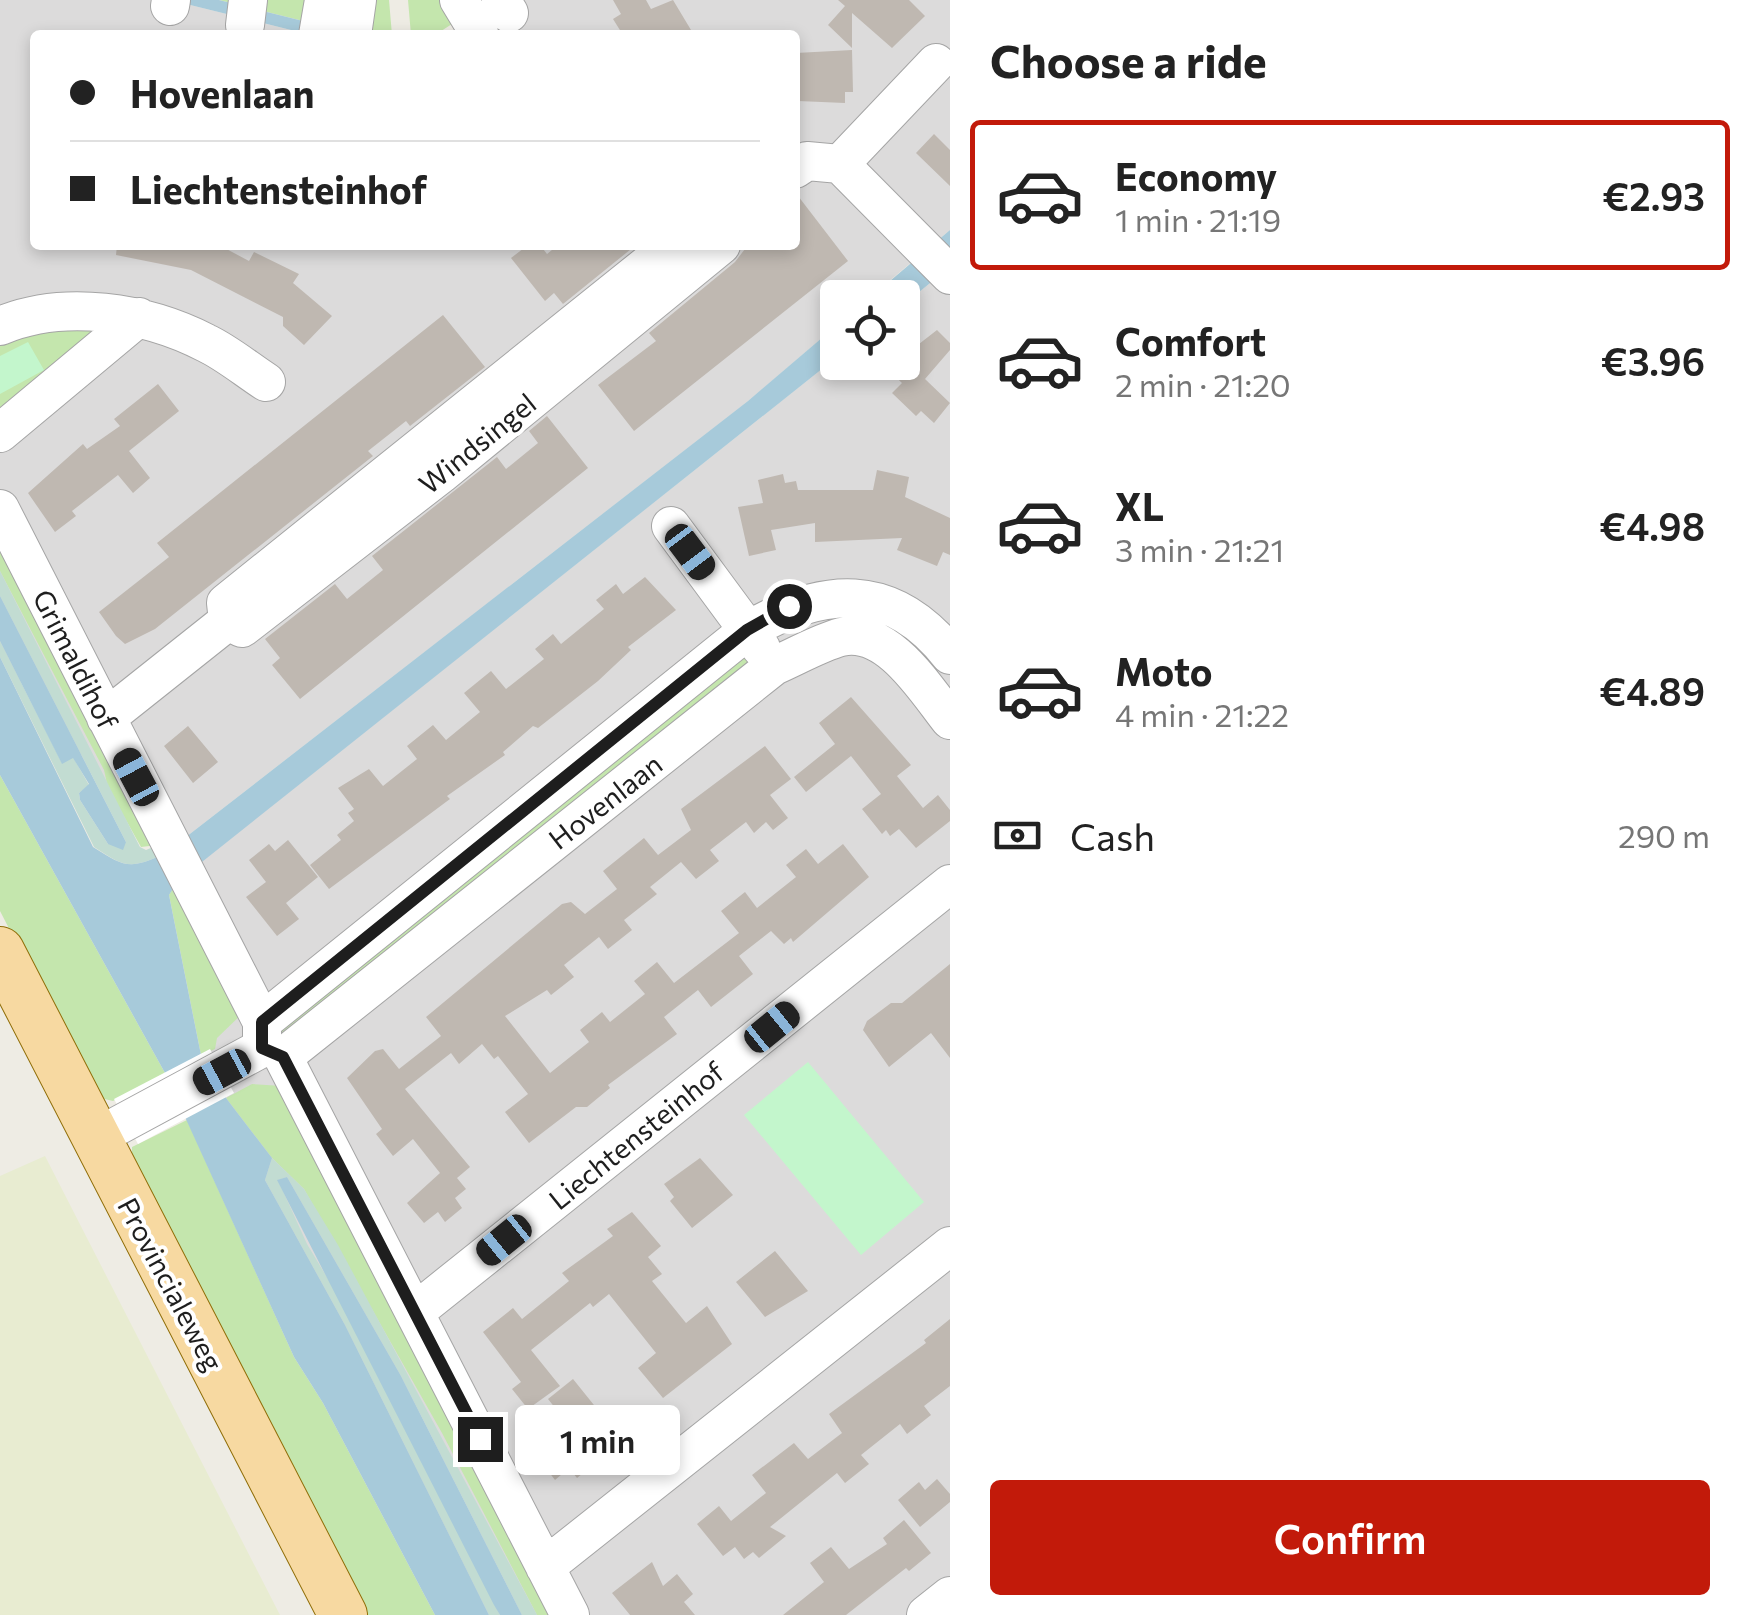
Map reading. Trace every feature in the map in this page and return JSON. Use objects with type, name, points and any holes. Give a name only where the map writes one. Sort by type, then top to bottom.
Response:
[{"type":"main road","name":"Provincialeweg","points":[[0,951],[111,1130],[344,1615]]},
{"type":"street","points":[[840,164],[936,64]]},
{"type":"street","points":[[800,166],[808,160],[840,164],[950,274]]},
{"type":"street","name":"Windsingel","points":[[228,621],[226,603],[666,250]]},
{"type":"street","name":"Windsingel","points":[[228,621],[242,628],[258,616],[716,250]]},
{"type":"street","points":[[0,326],[22,317],[67,311],[139,317],[206,342],[266,382]]},
{"type":"street","points":[[0,433],[139,317]]},
{"type":"street","name":"Grimaldihof","points":[[0,509],[194,885],[269,1042]]},
{"type":"street","points":[[671,526],[774,666]]},
{"type":"street","name":"Hovenlaan","points":[[269,1042],[747,630],[789,606],[835,596],[878,602],[915,620],[950,655]]},
{"type":"street","name":"Windsingel","points":[[106,718],[228,621]]},
{"type":"street","name":"Hovenlaan","points":[[111,1130],[222,1072],[269,1042],[774,666],[843,636],[878,644],[907,666],[950,720]]},
{"type":"street","name":"Liechtensteinhof","points":[[415,1312],[950,884]]},
{"type":"street","points":[[269,1042],[415,1312],[570,1615]]},
{"type":"street","points":[[545,1567],[950,1246]]},
{"type":"street","points":[[926,1615],[950,1596]]},
{"type":"shaded area","points":[[0,0],[170,0],[291,30],[30,30],[30,250],[800,250],[800,30],[473,30],[520,0],[950,0],[950,230],[890,280],[820,280],[820,340],[747,402],[164,854],[0,657]]},
{"type":"shaded area","points":[[950,267],[950,1615],[522,1615],[401,1376],[500,1615],[489,1615],[201,1055],[177,881],[820,370],[820,380],[920,380],[920,291]]},
{"type":"green space","points":[[219,0],[389,0],[392,30],[339,30]]},
{"type":"green space","points":[[408,0],[489,0],[443,30],[411,30]]},
{"type":"green space","points":[[89,328],[92,335],[0,419],[0,340],[23,333]]},
{"type":"green space","points":[[28,342],[44,370],[0,394],[0,356]]},
{"type":"green space","points":[[0,534],[158,845],[141,847],[108,788],[104,770],[0,571]]},
{"type":"green space","points":[[0,571],[140,847],[146,850],[158,845],[164,854],[128,864],[94,847],[0,657],[0,641],[62,763],[73,757],[89,785],[79,793],[80,800],[108,844],[126,842],[0,596]]},
{"type":"green space","points":[[734,652],[751,657],[755,672],[292,1041],[282,1032],[278,1020]]},
{"type":"green space","points":[[0,775],[165,1073],[113,1101],[96,1097],[0,911]]},
{"type":"green space","points":[[177,881],[245,1011],[217,1038],[215,1049],[201,1055],[169,895]]},
{"type":"green space","points":[[808,1062],[924,1202],[861,1255],[744,1115]]},
{"type":"green space","points":[[252,1084],[283,1086],[556,1615],[537,1615],[442,1433],[304,1189],[272,1158],[226,1098]]},
{"type":"green space","points":[[187,1120],[294,1357],[323,1403],[435,1615],[359,1615],[199,1299],[132,1155],[132,1147]]},
{"type":"green space","points":[[45,1156],[280,1615],[0,1615],[0,1176]]},
{"type":"green space","points":[[272,1158],[304,1189],[338,1245],[537,1615],[522,1615],[401,1376],[287,1177],[278,1180],[307,1244],[352,1319],[500,1615],[489,1615],[345,1325],[265,1180]]},
{"type":"water","points":[[170,0],[219,0],[339,30],[291,30]]},
{"type":"water","points":[[950,230],[950,267],[920,291],[920,280],[891,280]]},
{"type":"water","points":[[820,340],[820,371],[178,881],[169,895],[201,1055],[226,1098],[272,1158],[265,1180],[345,1325],[489,1615],[435,1615],[323,1403],[294,1357],[165,1073],[0,775],[0,657],[93,847],[127,864],[152,859],[164,854],[748,401]]},
{"type":"water","points":[[0,596],[126,842],[123,850],[108,844],[80,800],[79,793],[89,784],[73,758],[62,764],[0,641]]},
{"type":"water","points":[[287,1177],[401,1376],[522,1615],[500,1615],[494,1605],[277,1180]]},
{"type":"pier","points":[[210,1049],[234,1093],[138,1144],[114,1099]]},
{"type":"building","points":[[613,0],[646,0],[651,9],[673,0],[691,30],[620,30],[613,19],[621,14]]},
{"type":"building","points":[[838,0],[909,0],[925,16],[892,48],[852,13],[852,48],[828,25],[845,6]]},
{"type":"building","points":[[852,50],[853,92],[845,92],[845,103],[800,101],[800,53]]},
{"type":"building","points":[[934,134],[950,150],[950,186],[916,153]]},
{"type":"building","points":[[800,199],[848,261],[634,431],[598,385],[656,341],[649,333],[735,262],[744,250],[800,250]]},
{"type":"building","points":[[116,250],[228,250],[249,261],[254,252],[299,274],[293,283],[332,316],[304,345],[283,326],[283,317],[191,270],[116,255]]},
{"type":"building","points":[[521,250],[544,250],[547,254],[552,250],[630,250],[563,304],[554,293],[545,301],[511,258]]},
{"type":"building","points":[[443,315],[485,367],[410,426],[406,421],[368,451],[373,456],[155,629],[125,644],[116,636],[99,612],[169,557],[157,543]]},
{"type":"building","points":[[937,330],[950,343],[950,350],[925,379],[950,403],[934,423],[921,411],[916,416],[892,393],[902,383],[899,380],[920,380],[920,343]]},
{"type":"building","points":[[158,384],[179,411],[129,451],[150,478],[133,493],[118,475],[72,511],[76,516],[55,532],[28,493],[83,444],[87,449],[120,426],[114,419]]},
{"type":"building","points":[[547,416],[588,468],[300,699],[272,665],[280,658],[265,639],[335,584],[347,599],[383,570],[372,556],[497,457],[506,469],[538,443],[529,431]]},
{"type":"building","points":[[877,470],[909,477],[905,497],[950,518],[950,555],[943,552],[937,566],[897,550],[902,538],[815,542],[815,523],[771,530],[776,550],[749,556],[738,507],[763,503],[758,480],[783,474],[785,483],[796,481],[798,490],[873,490]]},
{"type":"building","points":[[645,577],[676,610],[628,647],[631,650],[598,681],[538,728],[533,726],[503,752],[505,755],[447,796],[450,799],[329,889],[310,865],[341,840],[337,835],[354,821],[348,813],[354,809],[338,788],[369,769],[383,786],[417,759],[407,746],[433,725],[446,740],[480,712],[464,693],[491,671],[506,689],[544,659],[535,649],[553,634],[561,644],[604,609],[596,600],[616,584],[623,594]]},
{"type":"building","points":[[851,697],[911,765],[897,776],[923,808],[938,795],[950,810],[950,821],[916,848],[899,829],[890,836],[886,830],[882,834],[862,809],[881,794],[851,756],[806,792],[794,777],[835,744],[819,723]]},
{"type":"building","points":[[188,726],[218,762],[193,783],[164,746]]},
{"type":"building","points":[[765,746],[791,779],[770,795],[788,818],[773,830],[766,822],[754,833],[746,822],[710,850],[719,861],[696,879],[681,862],[650,887],[657,894],[624,920],[632,930],[608,949],[599,937],[564,965],[574,977],[551,995],[547,990],[505,1016],[550,1073],[589,1042],[580,1030],[602,1012],[610,1022],[645,994],[634,981],[657,962],[674,983],[739,933],[721,911],[745,892],[757,908],[796,877],[786,865],[806,849],[818,864],[843,844],[869,877],[793,942],[791,938],[784,944],[771,931],[739,956],[753,974],[711,1007],[698,990],[664,1017],[677,1034],[608,1085],[610,1088],[587,1107],[576,1107],[529,1143],[505,1112],[528,1094],[498,1056],[494,1059],[482,1044],[459,1064],[451,1053],[405,1089],[470,1167],[457,1178],[466,1189],[455,1198],[462,1208],[445,1222],[438,1212],[424,1223],[407,1203],[440,1173],[413,1139],[393,1156],[376,1134],[382,1129],[347,1078],[375,1051],[383,1049],[399,1069],[441,1036],[426,1017],[562,904],[571,902],[585,914],[617,889],[603,871],[644,838],[658,855],[691,830],[681,809]]},
{"type":"building","points":[[288,840],[318,877],[286,903],[299,919],[277,936],[246,897],[266,882],[249,860],[269,844],[275,851]]},
{"type":"building","points":[[950,964],[950,1058],[931,1033],[889,1067],[863,1030],[867,1021],[891,1003],[902,1003]]},
{"type":"building","points":[[700,1158],[733,1195],[692,1228],[670,1201],[674,1197],[664,1184]]},
{"type":"building","points":[[632,1212],[661,1246],[648,1257],[662,1274],[652,1281],[686,1323],[707,1306],[732,1344],[663,1398],[638,1368],[656,1353],[609,1294],[593,1307],[590,1303],[531,1350],[560,1386],[528,1409],[512,1389],[521,1382],[483,1332],[513,1308],[522,1319],[569,1281],[562,1273],[613,1236],[607,1229]]},
{"type":"building","points":[[775,1251],[808,1291],[765,1317],[736,1282]]},
{"type":"building","points":[[950,1319],[950,1386],[924,1406],[931,1415],[907,1434],[900,1424],[861,1455],[869,1464],[845,1483],[837,1473],[770,1527],[786,1536],[759,1558],[753,1552],[744,1559],[735,1547],[723,1556],[697,1524],[719,1506],[731,1521],[766,1493],[752,1475],[794,1443],[808,1459],[842,1433],[829,1414],[926,1343],[924,1340]]},
{"type":"building","points":[[573,1379],[606,1420],[589,1434],[598,1445],[587,1454],[594,1464],[577,1478],[569,1468],[555,1480],[539,1459],[572,1429],[548,1399]]},
{"type":"building","points":[[937,1479],[950,1494],[950,1502],[920,1527],[898,1500],[919,1482],[925,1490]]},
{"type":"building","points":[[904,1520],[931,1553],[909,1571],[906,1568],[846,1615],[783,1615],[824,1582],[810,1563],[831,1547],[849,1569],[887,1544],[883,1538]]},
{"type":"building","points":[[652,1562],[663,1586],[677,1574],[693,1594],[684,1602],[695,1615],[630,1615],[612,1593]]},
{"type":"route","points":[[480,1439],[283,1057],[262,1048],[262,1022],[747,630],[789,606]]}]
